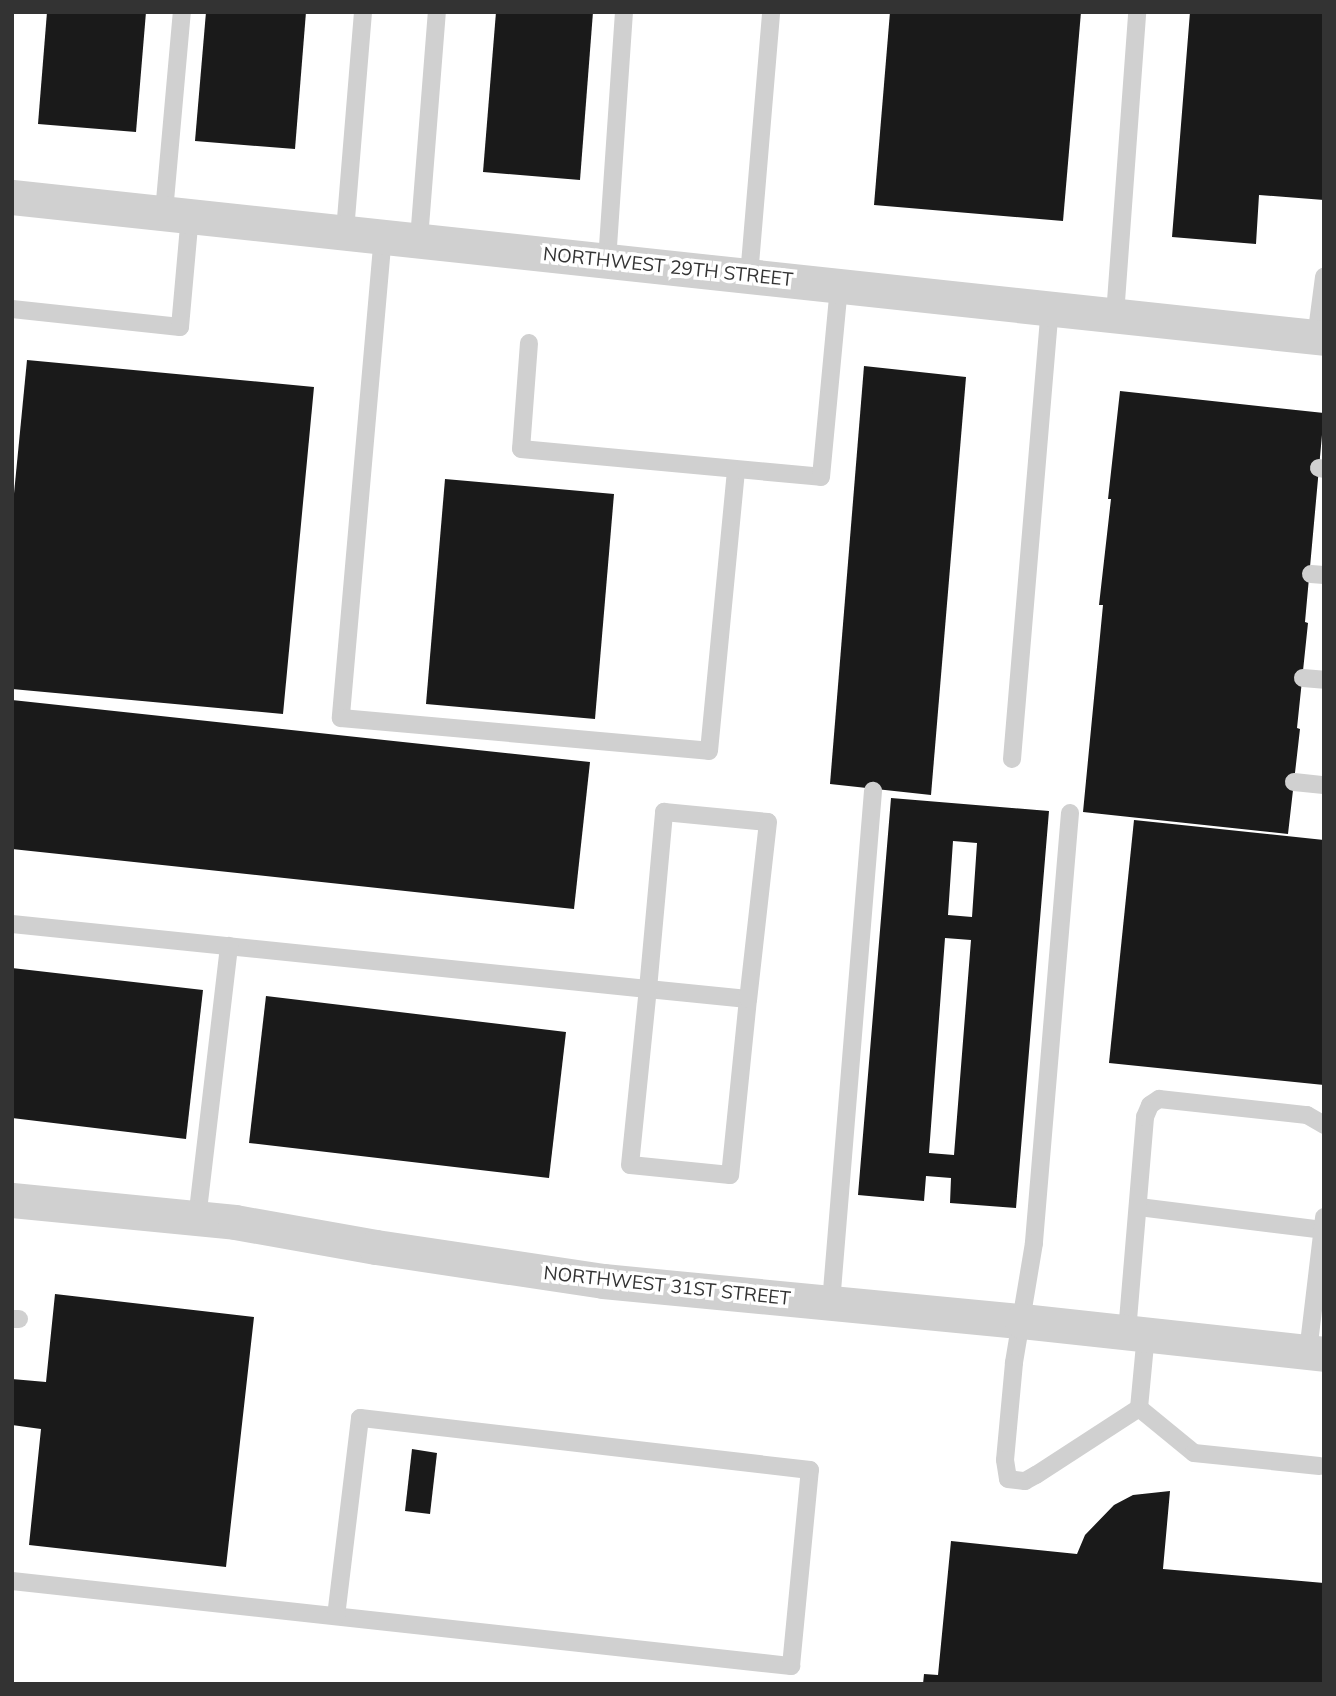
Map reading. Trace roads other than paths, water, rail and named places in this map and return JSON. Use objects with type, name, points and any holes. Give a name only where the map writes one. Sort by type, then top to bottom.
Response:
[{"type":"street","name":"NORTHWEST 29TH STREET","points":[[12,197],[1320,338]]},
{"type":"street","name":"NORTHWEST 31ST STREET","points":[[12,1199],[235,1222],[376,1247],[591,1279],[1316,1353]]},
{"type":"lane","points":[[12,309],[180,327],[177,213],[182,12]]},
{"type":"lane","points":[[345,231],[363,12]]},
{"type":"lane","points":[[419,239],[438,12]]},
{"type":"lane","points":[[607,261],[624,12]]},
{"type":"lane","points":[[749,276],[771,12]]},
{"type":"lane","points":[[1115,315],[1137,12]]},
{"type":"lane","points":[[383,236],[341,718],[709,751],[736,470]]},
{"type":"lane","points":[[1320,338],[1324,277]]},
{"type":"lane","points":[[529,343],[521,449],[821,477],[839,286]]},
{"type":"lane","points":[[1012,758],[1050,308]]},
{"type":"lane","points":[[1303,678],[1324,680]]},
{"type":"lane","points":[[1294,782],[1324,785]]},
{"type":"lane","points":[[831,1303],[873,791]]},
{"type":"lane","points":[[664,812],[768,822],[730,1175],[630,1165],[648,989],[664,812]]},
{"type":"lane","points":[[1070,813],[1034,1243],[1005,1460],[1008,1479],[1025,1481],[1037,1475],[1139,1408]]},
{"type":"lane","points":[[12,924],[748,999]]},
{"type":"lane","points":[[197,1219],[229,946]]},
{"type":"lane","points":[[1319,1466],[1195,1453],[1139,1408],[1136,1333],[1139,1207],[1145,1116],[1150,1105],[1159,1098],[1307,1115],[1324,1125]]},
{"type":"lane","points":[[1139,1207],[1323,1224],[1316,1353]]},
{"type":"lane","points":[[12,1581],[791,1667],[810,1470],[360,1418],[336,1616]]}]
